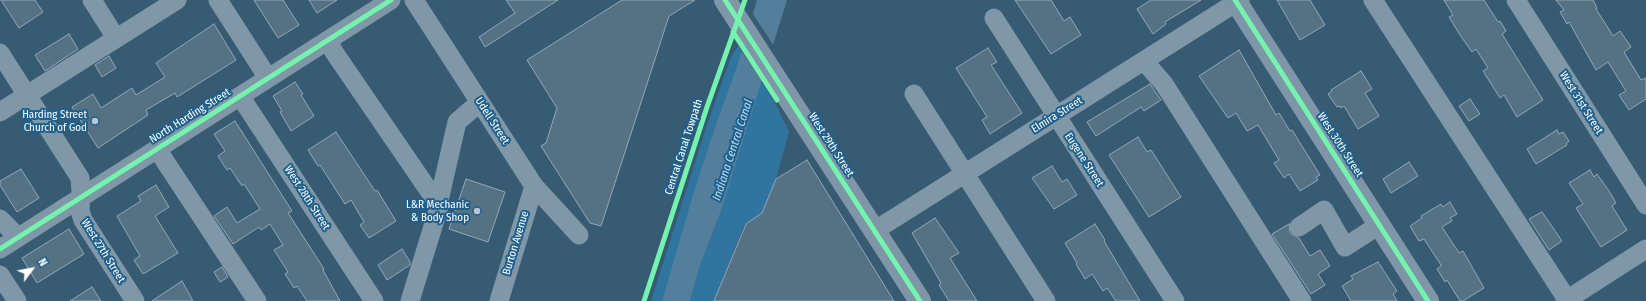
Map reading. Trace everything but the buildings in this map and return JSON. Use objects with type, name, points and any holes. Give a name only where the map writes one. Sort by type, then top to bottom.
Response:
[{"type":"main road","name":"West 29th Street","points":[[725,0],[920,301]]},
{"type":"main road","name":"West 30th Street","points":[[1237,1],[1428,301]]},
{"type":"street","points":[[92,0],[116,38]]},
{"type":"street","points":[[0,112],[177,0]]},
{"type":"street","points":[[218,0],[268,78]]},
{"type":"street","name":"North Harding Street","points":[[0,249],[391,0]]},
{"type":"street","name":"Udell Street","points":[[414,0],[534,186],[579,236]]},
{"type":"street","points":[[1373,0],[1567,301],[1646,249]]},
{"type":"street","name":"West 31st Street","points":[[1516,0],[1646,205]]},
{"type":"street","name":"Elmira Street","points":[[874,231],[1237,1]]},
{"type":"street","name":"Eugene Street","points":[[994,18],[1174,301]]},
{"type":"street","points":[[328,40],[334,52],[438,205]]},
{"type":"street","name":"West 27th Street","points":[[0,53],[80,178],[82,182],[80,211],[83,220],[135,301]]},
{"type":"street","points":[[1144,61],[1164,84],[1302,301]]},
{"type":"street","points":[[914,94],[1046,301]]},
{"type":"street","name":"West 28th Street","points":[[240,96],[374,301]]},
{"type":"street","points":[[410,301],[428,248],[439,207],[438,205],[457,122],[480,102]]},
{"type":"street","points":[[157,149],[257,301]]},
{"type":"street","name":"Burton Avenue","points":[[498,301],[534,186]]},
{"type":"street","points":[[1299,227],[1324,210],[1345,247],[1379,225]]},
{"type":"street","points":[[0,219],[18,237]]},
{"type":"street","points":[[0,275],[17,301]]},
{"type":"shaded area","points":[[738,46],[742,51],[715,127],[662,301],[651,301],[707,125],[731,57]]},
{"type":"shaded area","points":[[761,81],[774,101],[789,132],[776,179],[762,213],[744,225],[714,301],[690,301],[700,265],[721,211]]},
{"type":"water","name":"Indiana Central Canal","points":[[757,0],[787,0],[721,211],[700,265],[690,301],[662,301],[693,195],[738,63]]},
{"type":"pier","points":[[751,11],[774,46],[763,83],[740,49]]},
{"type":"cycle path","points":[[0,249],[391,0]]},
{"type":"cycle path","points":[[725,0],[920,301]]},
{"type":"cycle path","name":"Central Canal Towpath","points":[[644,301],[707,107],[745,0]]},
{"type":"cycle path","points":[[1235,0],[1428,301]]},
{"type":"cycle path","points":[[733,32],[777,100]]},
{"type":"place","name":"Harding Street Church of God","points":[[95,121]]},
{"type":"place","name":"L&R Mechanic & Body Shop","points":[[477,211]]}]
